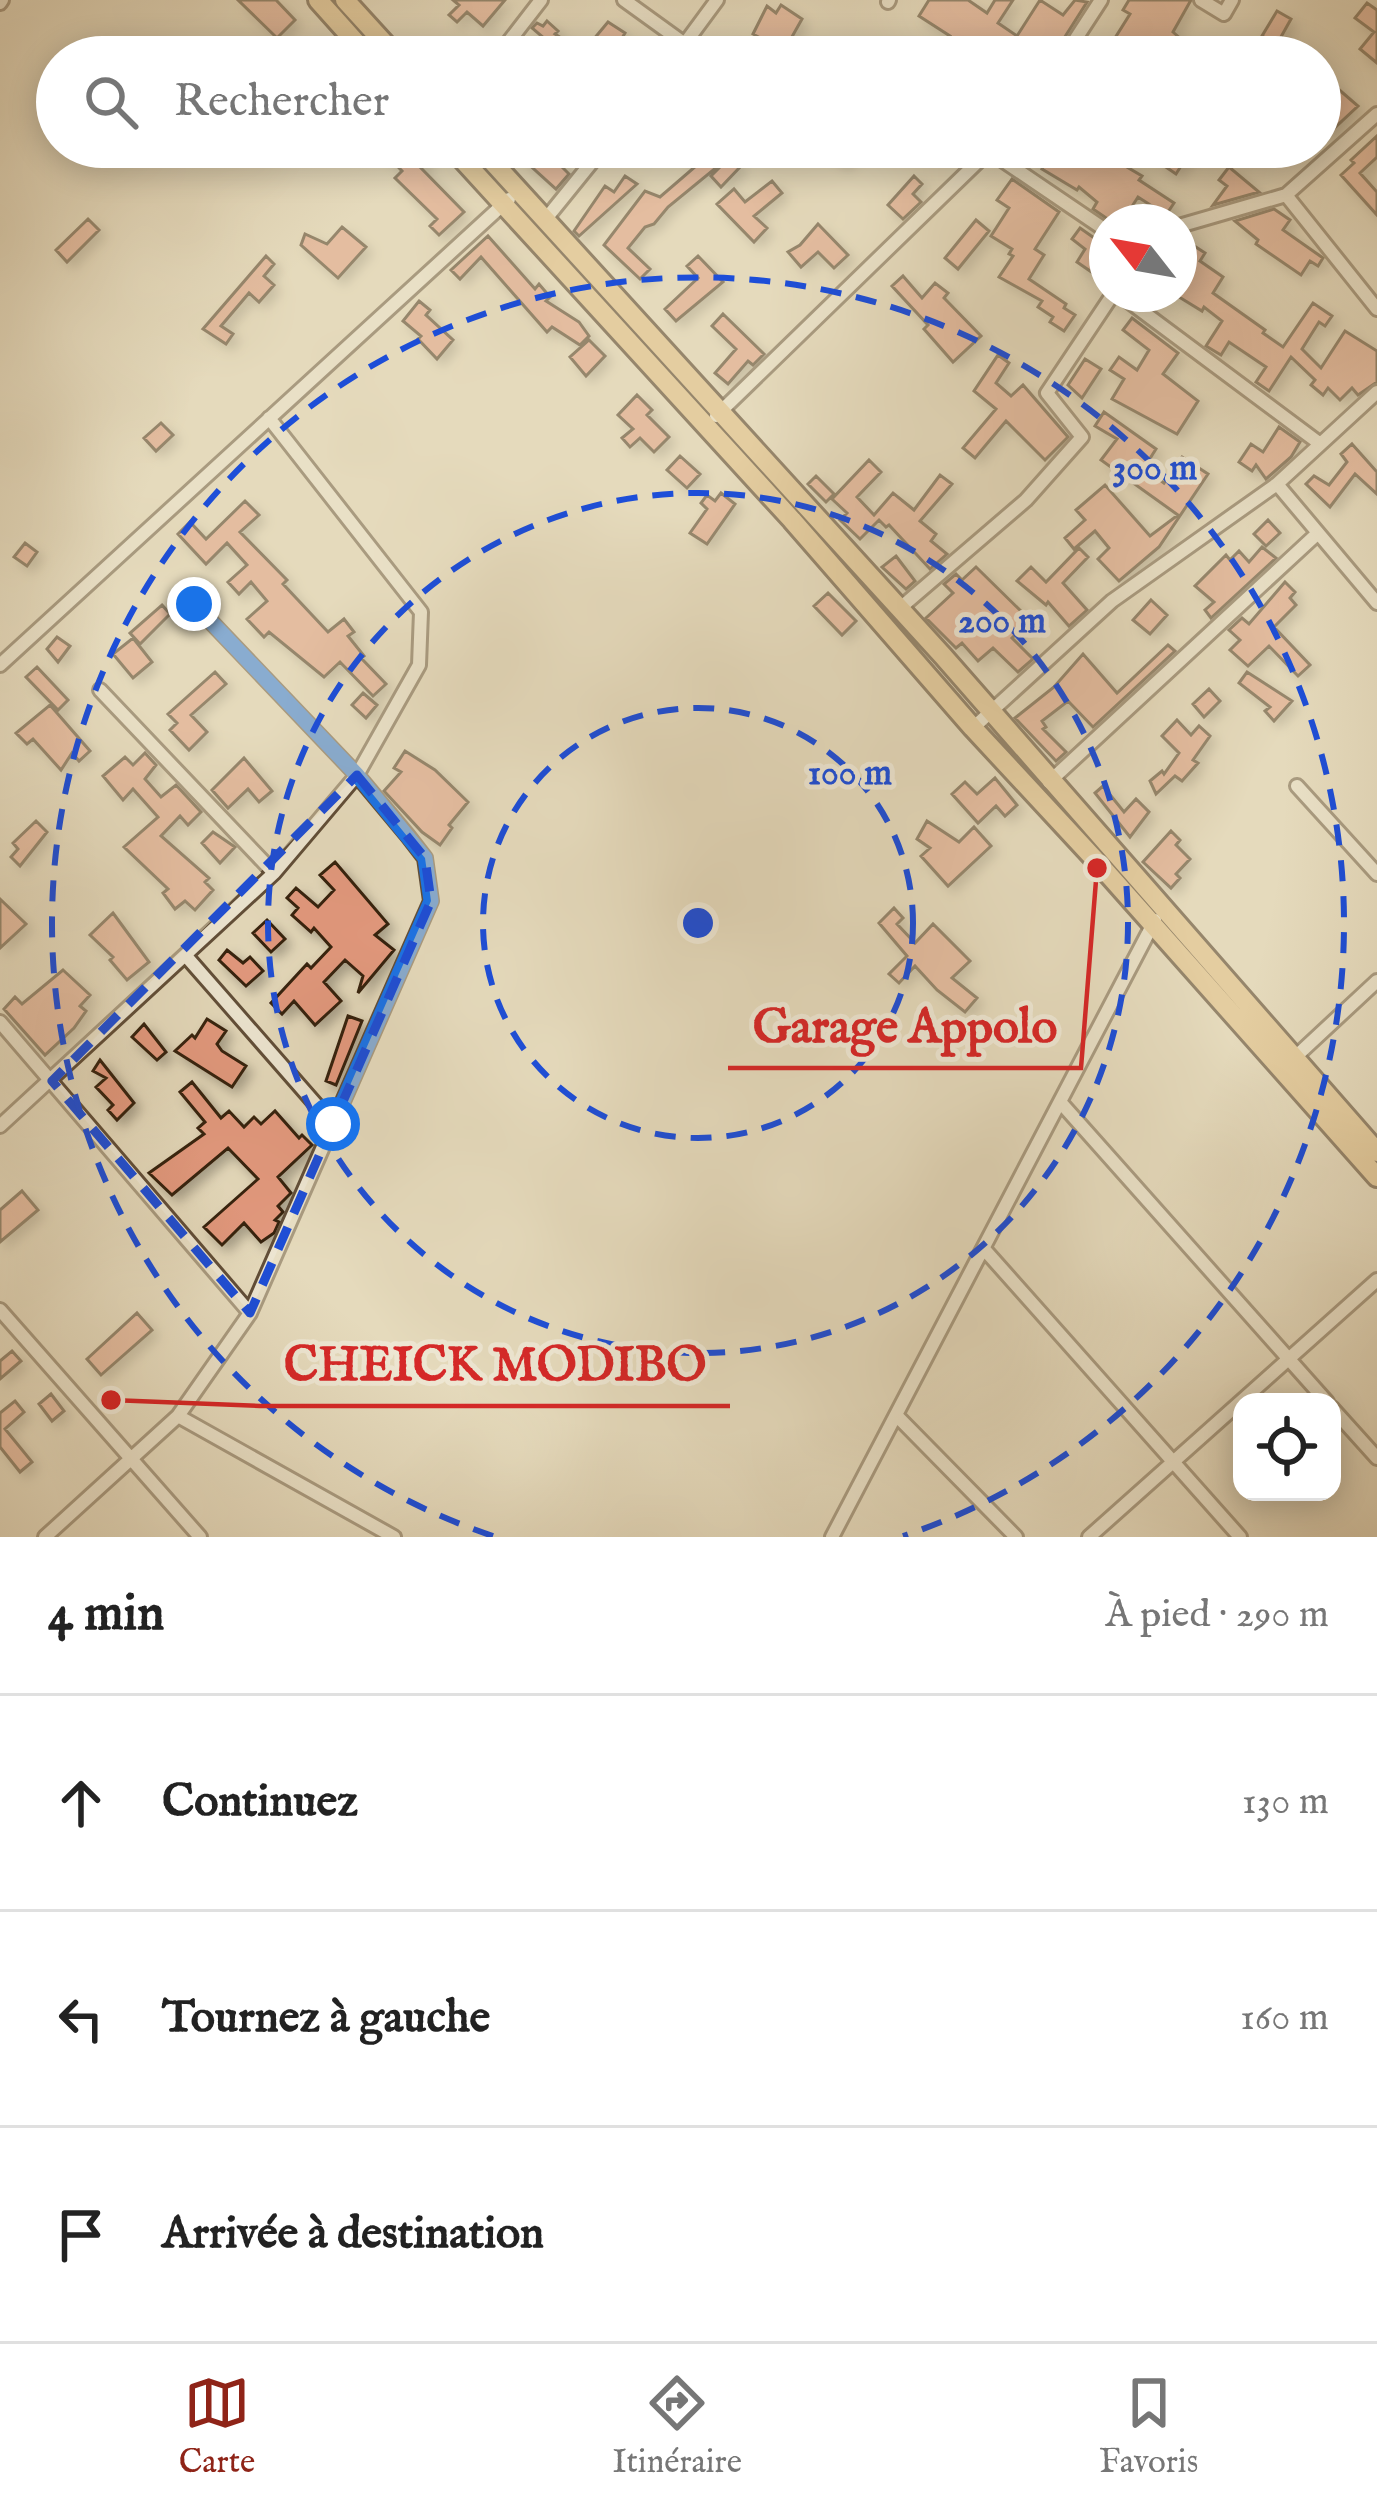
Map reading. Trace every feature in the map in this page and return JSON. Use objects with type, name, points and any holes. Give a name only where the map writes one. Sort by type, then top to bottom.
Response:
[{"type":"main road","points":[[318,0],[350,36]]},
{"type":"main road","points":[[345,0],[378,36]]},
{"type":"main road","points":[[477,168],[545,220],[973,728],[1158,917]]},
{"type":"main road","points":[[493,168],[511,196],[714,418],[899,608],[991,713],[1158,917],[1288,1064],[1377,1178]]},
{"type":"main road","points":[[1288,1064],[1377,1152]]},
{"type":"street","points":[[513,36],[541,0]]},
{"type":"street","points":[[624,0],[674,36]]},
{"type":"street","points":[[691,36],[717,0]]},
{"type":"street","points":[[1078,36],[1101,0]]},
{"type":"street","points":[[1201,0],[1224,14],[1232,0]]},
{"type":"street","points":[[1341,146],[1377,114]]},
{"type":"street","points":[[545,220],[587,168]]},
{"type":"street","points":[[714,418],[971,168]]},
{"type":"street","points":[[1018,168],[1089,219]]},
{"type":"street","points":[[1197,221],[1286,195],[1316,168]]},
{"type":"street","points":[[1286,195],[1377,309]]},
{"type":"street","points":[[0,665],[511,196]]},
{"type":"street","points":[[899,608],[1026,500],[1082,437],[1047,394],[1104,312]]},
{"type":"street","points":[[1141,312],[1319,443]]},
{"type":"street","points":[[973,728],[1112,602],[1277,484],[1377,392]]},
{"type":"street","points":[[0,1126],[274,873],[357,775],[419,665],[422,612],[269,418]]},
{"type":"street","points":[[1277,484],[1377,603]]},
{"type":"street","points":[[1049,782],[1318,533]]},
{"type":"street","points":[[45,1537],[178,1417],[250,1313],[431,901],[425,858],[357,775],[194,604]]},
{"type":"street","points":[[100,690],[274,873]]},
{"type":"street","points":[[1297,786],[1377,874]]},
{"type":"street","points":[[832,1537],[1158,917]]},
{"type":"street","points":[[186,956],[333,1124]]},
{"type":"street","points":[[1288,1064],[1377,981]]},
{"type":"street","points":[[0,1022],[250,1313]]},
{"type":"street","points":[[1062,1104],[1318,1393]]},
{"type":"street","points":[[984,1249],[1240,1537]]},
{"type":"street","points":[[1089,1537],[1377,1280]]},
{"type":"street","points":[[0,1310],[200,1537]]},
{"type":"street","points":[[896,1415],[1016,1537]]},
{"type":"street","points":[[178,1417],[394,1537]]},
{"type":"street","points":[[1341,1418],[1377,1458]]},
{"type":"highlighted area","points":[[357,775],[425,858],[431,901],[250,1313],[52,1081]]},
{"type":"building","points":[[238,0],[276,0],[295,20],[275,36]]},
{"type":"building","points":[[453,0],[505,0],[483,26],[467,12],[457,22],[449,15],[459,5]]},
{"type":"building","points":[[929,0],[968,0],[987,13],[995,0],[1013,0],[998,23],[1017,36],[950,36],[919,16]]},
{"type":"building","points":[[1040,0],[1063,15],[1075,0],[1087,2],[1065,36],[1017,36]]},
{"type":"building","points":[[1129,0],[1191,0],[1173,32],[1178,36],[1116,36],[1130,14],[1123,10]]},
{"type":"building","points":[[1367,3],[1377,10],[1377,63],[1360,49],[1374,32],[1355,18]]},
{"type":"building","points":[[781,5],[802,19],[792,36],[753,34],[767,6],[776,13]]},
{"type":"building","points":[[1277,11],[1291,19],[1281,36],[1262,36]]},
{"type":"building","points":[[547,21],[558,36],[541,36],[532,28],[537,23],[543,26]]},
{"type":"building","points":[[608,22],[623,36],[596,36]]},
{"type":"building","points":[[1341,91],[1358,106],[1341,122]]},
{"type":"building","points":[[1377,136],[1377,157],[1360,173],[1377,192],[1377,215],[1341,175]]},
{"type":"building","points":[[399,168],[421,168],[464,212],[439,235],[430,226],[437,219],[395,178],[402,171]]},
{"type":"building","points":[[533,168],[563,168],[569,174],[556,189]]},
{"type":"building","points":[[694,168],[716,168],[645,227],[628,248],[650,269],[640,279],[604,245],[645,191],[660,197]]},
{"type":"building","points":[[719,168],[739,168],[721,187],[711,176]]},
{"type":"building","points":[[1128,168],[1174,203],[1149,204],[1138,197],[1134,204],[1096,204],[1079,187],[1042,169]]},
{"type":"building","points":[[1230,168],[1259,192],[1213,205],[1227,186],[1219,180]]},
{"type":"building","points":[[625,176],[637,184],[579,236],[574,231],[605,186],[614,192]]},
{"type":"building","points":[[914,176],[922,184],[913,194],[921,202],[903,219],[888,205]]},
{"type":"building","points":[[1012,179],[1059,212],[1035,249],[1044,255],[1029,279],[1075,315],[1064,331],[1038,307],[1042,301],[999,277],[1013,256],[1009,254],[1012,249],[991,236],[1009,208],[997,200]]},
{"type":"building","points":[[772,181],[782,193],[754,216],[767,228],[754,242],[717,204],[734,189],[745,202]]},
{"type":"building","points":[[1274,209],[1290,220],[1283,230],[1323,258],[1318,266],[1310,261],[1301,275],[1256,244],[1258,240],[1235,221]]},
{"type":"building","points":[[88,219],[99,230],[67,262],[56,250]]},
{"type":"building","points":[[976,220],[989,231],[958,269],[945,258]]},
{"type":"building","points":[[818,224],[848,255],[834,268],[818,252],[801,267],[788,252]]},
{"type":"building","points":[[342,227],[366,247],[338,278],[301,245],[305,234],[327,244]]},
{"type":"building","points":[[1080,228],[1089,234],[1089,270],[1077,262],[1085,249],[1072,239]]},
{"type":"building","points":[[488,236],[535,289],[539,284],[550,297],[546,301],[579,322],[589,336],[580,345],[552,327],[547,332],[481,257],[460,279],[451,270]]},
{"type":"building","points":[[1197,248],[1205,253],[1200,261],[1223,277],[1213,293],[1263,333],[1283,347],[1313,303],[1332,316],[1325,326],[1319,322],[1302,349],[1321,368],[1345,331],[1377,351],[1377,382],[1358,395],[1352,388],[1340,400],[1328,388],[1323,395],[1311,385],[1315,380],[1291,357],[1269,391],[1256,382],[1266,367],[1229,342],[1221,355],[1206,346],[1222,321],[1204,307],[1202,311],[1197,308]]},
{"type":"building","points":[[266,256],[274,264],[264,276],[274,285],[259,302],[249,293],[221,326],[233,334],[226,344],[203,329]]},
{"type":"building","points":[[698,256],[723,282],[676,321],[665,309],[698,278],[687,266]]},
{"type":"building","points":[[903,276],[922,298],[935,283],[948,293],[944,298],[981,336],[953,362],[924,329],[928,325],[892,286]]},
{"type":"building","points":[[419,301],[430,310],[426,315],[453,340],[437,359],[403,321]]},
{"type":"building","points":[[723,314],[764,354],[753,365],[748,361],[728,384],[715,373],[736,349],[712,326]]},
{"type":"building","points":[[1132,318],[1178,353],[1163,374],[1198,401],[1177,434],[1112,399],[1124,379],[1110,370],[1119,357],[1137,370],[1149,350],[1123,330]]},
{"type":"building","points":[[589,340],[605,356],[586,376],[570,357]]},
{"type":"building","points":[[998,355],[1009,363],[996,383],[1011,396],[1023,385],[1068,437],[1045,460],[1006,421],[975,458],[963,448],[996,409],[974,391]]},
{"type":"building","points":[[1085,359],[1101,369],[1082,398],[1068,385]]},
{"type":"building","points":[[637,395],[652,410],[647,415],[669,437],[654,452],[640,438],[630,447],[622,438],[633,429],[618,415]]},
{"type":"building","points":[[1104,412],[1156,449],[1144,468],[1164,483],[1182,457],[1208,474],[1159,547],[1119,581],[1098,559],[1109,548],[1095,531],[1074,549],[1065,538],[1085,520],[1076,510],[1105,485],[1150,536],[1178,515],[1101,460],[1117,439],[1095,426]]},
{"type":"building","points":[[161,423],[173,435],[156,451],[144,438]]},
{"type":"building","points":[[1279,427],[1300,442],[1266,479],[1256,465],[1252,471],[1239,462],[1251,444],[1263,452]]},
{"type":"building","points":[[1352,444],[1377,472],[1377,494],[1355,474],[1330,507],[1306,484],[1314,476],[1329,485],[1347,462],[1341,454]]},
{"type":"building","points":[[680,456],[700,474],[687,488],[667,470]]},
{"type":"building","points":[[869,460],[881,472],[857,497],[874,515],[893,493],[914,510],[940,475],[952,484],[920,521],[936,534],[931,541],[947,554],[930,569],[889,525],[879,520],[860,539],[840,520],[847,513],[832,499]]},
{"type":"building","points":[[816,476],[834,494],[826,502],[808,484]]},
{"type":"building","points":[[721,493],[735,504],[707,544],[690,533],[707,509],[701,503],[707,495],[715,501]]},
{"type":"building","points":[[245,501],[259,515],[240,532],[328,632],[344,619],[354,632],[348,636],[364,656],[361,658],[386,684],[373,696],[340,662],[324,677],[269,632],[264,637],[247,619],[267,601],[251,582],[239,594],[228,582],[247,565],[227,543],[206,564],[178,534],[190,522],[206,539]]},
{"type":"building","points":[[1268,520],[1280,533],[1266,546],[1254,534]]},
{"type":"building","points":[[25,543],[37,552],[27,566],[14,557]]},
{"type":"building","points":[[1262,547],[1276,558],[1211,618],[1205,610],[1214,602],[1195,586],[1226,555],[1230,560],[1239,551],[1249,562]]},
{"type":"building","points":[[1079,548],[1088,557],[1063,583],[1087,610],[1069,626],[1048,602],[1046,605],[1017,581],[1031,567],[1046,582]]},
{"type":"building","points":[[896,556],[915,581],[906,589],[882,567]]},
{"type":"building","points":[[976,567],[1030,620],[1012,638],[1033,659],[1018,672],[993,648],[978,661],[962,643],[956,648],[926,618],[953,593],[944,584],[956,574],[962,580]]},
{"type":"building","points":[[1285,582],[1295,592],[1290,598],[1296,605],[1274,627],[1310,665],[1298,676],[1269,646],[1248,666],[1230,650],[1240,640],[1229,630],[1242,618],[1249,624]]},
{"type":"building","points":[[828,593],[856,621],[842,635],[814,606]]},
{"type":"building","points":[[1151,600],[1167,615],[1150,634],[1133,620]]},
{"type":"building","points":[[162,605],[170,614],[140,644],[130,633]]},
{"type":"building","points":[[57,637],[70,646],[58,662],[47,649]]},
{"type":"building","points":[[133,638],[152,662],[133,678],[113,654]]},
{"type":"building","points":[[1168,645],[1175,651],[1093,727],[1068,701],[1042,721],[1043,729],[1066,752],[1056,761],[1015,718],[1054,687],[1083,654],[1117,693]]},
{"type":"building","points":[[37,667],[68,700],[58,710],[26,677]]},
{"type":"building","points":[[215,672],[226,684],[191,715],[207,732],[189,750],[170,730],[177,723],[168,714]]},
{"type":"building","points":[[1247,672],[1292,701],[1274,721],[1265,711],[1270,707],[1239,683]]},
{"type":"building","points":[[1209,689],[1220,701],[1204,717],[1193,704]]},
{"type":"building","points":[[363,693],[377,705],[366,718],[352,705]]},
{"type":"building","points":[[50,705],[90,751],[79,761],[72,753],[61,770],[33,739],[27,744],[16,733]]},
{"type":"building","points":[[1177,720],[1191,735],[1199,726],[1210,736],[1193,760],[1198,763],[1182,781],[1175,776],[1156,794],[1150,781],[1164,774],[1179,753],[1162,736]]},
{"type":"building","points":[[405,751],[435,770],[468,802],[440,845],[384,791],[401,772],[394,768]]},
{"type":"building","points":[[145,753],[156,765],[145,779],[161,797],[176,785],[201,812],[188,825],[180,816],[161,836],[209,878],[205,882],[213,890],[195,910],[185,901],[175,909],[163,893],[168,889],[124,847],[158,817],[133,789],[123,800],[103,776],[125,757],[133,765]]},
{"type":"building","points":[[244,758],[272,791],[259,802],[248,789],[228,808],[212,790]]},
{"type":"building","points":[[995,778],[1017,805],[1005,816],[996,806],[978,823],[952,794],[965,782],[977,794]]},
{"type":"building","points":[[1103,786],[1124,812],[1136,799],[1149,812],[1130,837],[1095,793]]},
{"type":"building","points":[[36,821],[47,832],[20,866],[11,857],[18,849],[13,843]]},
{"type":"building","points":[[927,821],[959,842],[974,827],[991,846],[948,886],[921,856],[930,848],[917,839]]},
{"type":"building","points":[[1171,831],[1180,840],[1176,845],[1190,859],[1171,888],[1143,862]]},
{"type":"building","points":[[213,832],[235,847],[220,863],[202,843]]},
{"type":"building","points":[[335,862],[388,924],[375,935],[394,950],[358,993],[363,976],[345,960],[324,982],[341,1001],[315,1025],[294,1001],[282,1014],[271,1003],[307,964],[311,968],[331,947],[314,928],[311,932],[292,915],[298,908],[287,898],[296,888],[318,907],[334,890],[320,875]]},
{"type":"building","points":[[0,899],[26,924],[0,948]]},
{"type":"building","points":[[894,908],[903,918],[897,924],[915,943],[933,924],[970,961],[952,978],[977,998],[965,1012],[915,966],[899,983],[889,974],[907,956],[879,923]]},
{"type":"building","points":[[113,913],[149,962],[127,980],[110,960],[113,957],[90,935]]},
{"type":"building","points":[[267,920],[285,939],[271,952],[253,933]]},
{"type":"building","points":[[227,950],[243,963],[250,957],[263,971],[246,986],[219,960]]},
{"type":"building","points":[[63,970],[90,995],[80,1006],[86,1011],[74,1028],[45,1055],[4,1009],[15,997],[22,1004]]},
{"type":"building","points":[[348,1016],[362,1021],[336,1085],[326,1081]]},
{"type":"building","points":[[207,1019],[226,1031],[217,1044],[222,1051],[246,1066],[232,1087],[175,1051],[192,1035],[195,1038]]},
{"type":"building","points":[[144,1024],[166,1052],[157,1060],[132,1037]]},
{"type":"building","points":[[100,1060],[134,1103],[117,1120],[108,1110],[113,1105],[96,1087],[106,1078],[93,1071]]},
{"type":"building","points":[[192,1082],[221,1118],[229,1111],[244,1127],[254,1117],[261,1124],[275,1111],[299,1138],[302,1135],[312,1145],[278,1177],[291,1193],[278,1206],[283,1212],[275,1220],[279,1222],[274,1233],[261,1242],[244,1223],[222,1245],[204,1227],[258,1179],[228,1148],[172,1195],[149,1173],[204,1134],[198,1128],[205,1122],[180,1092]]},
{"type":"building","points":[[22,1191],[38,1210],[0,1242],[0,1210]]},
{"type":"building","points":[[137,1313],[152,1330],[101,1375],[87,1359]]},
{"type":"building","points":[[12,1351],[21,1361],[0,1379],[0,1361]]},
{"type":"building","points":[[51,1394],[64,1411],[52,1421],[39,1404]]},
{"type":"building","points":[[15,1401],[24,1412],[5,1429],[32,1462],[20,1472],[0,1447],[0,1413]]},
{"type":"place","name":"Garage Appolo","points":[[1097,868]]},
{"type":"place","name":"CHEICK MODIBO","points":[[111,1400]]},
{"type":"route","points":[[194,604],[357,775],[425,858],[431,901],[333,1124]]}]
